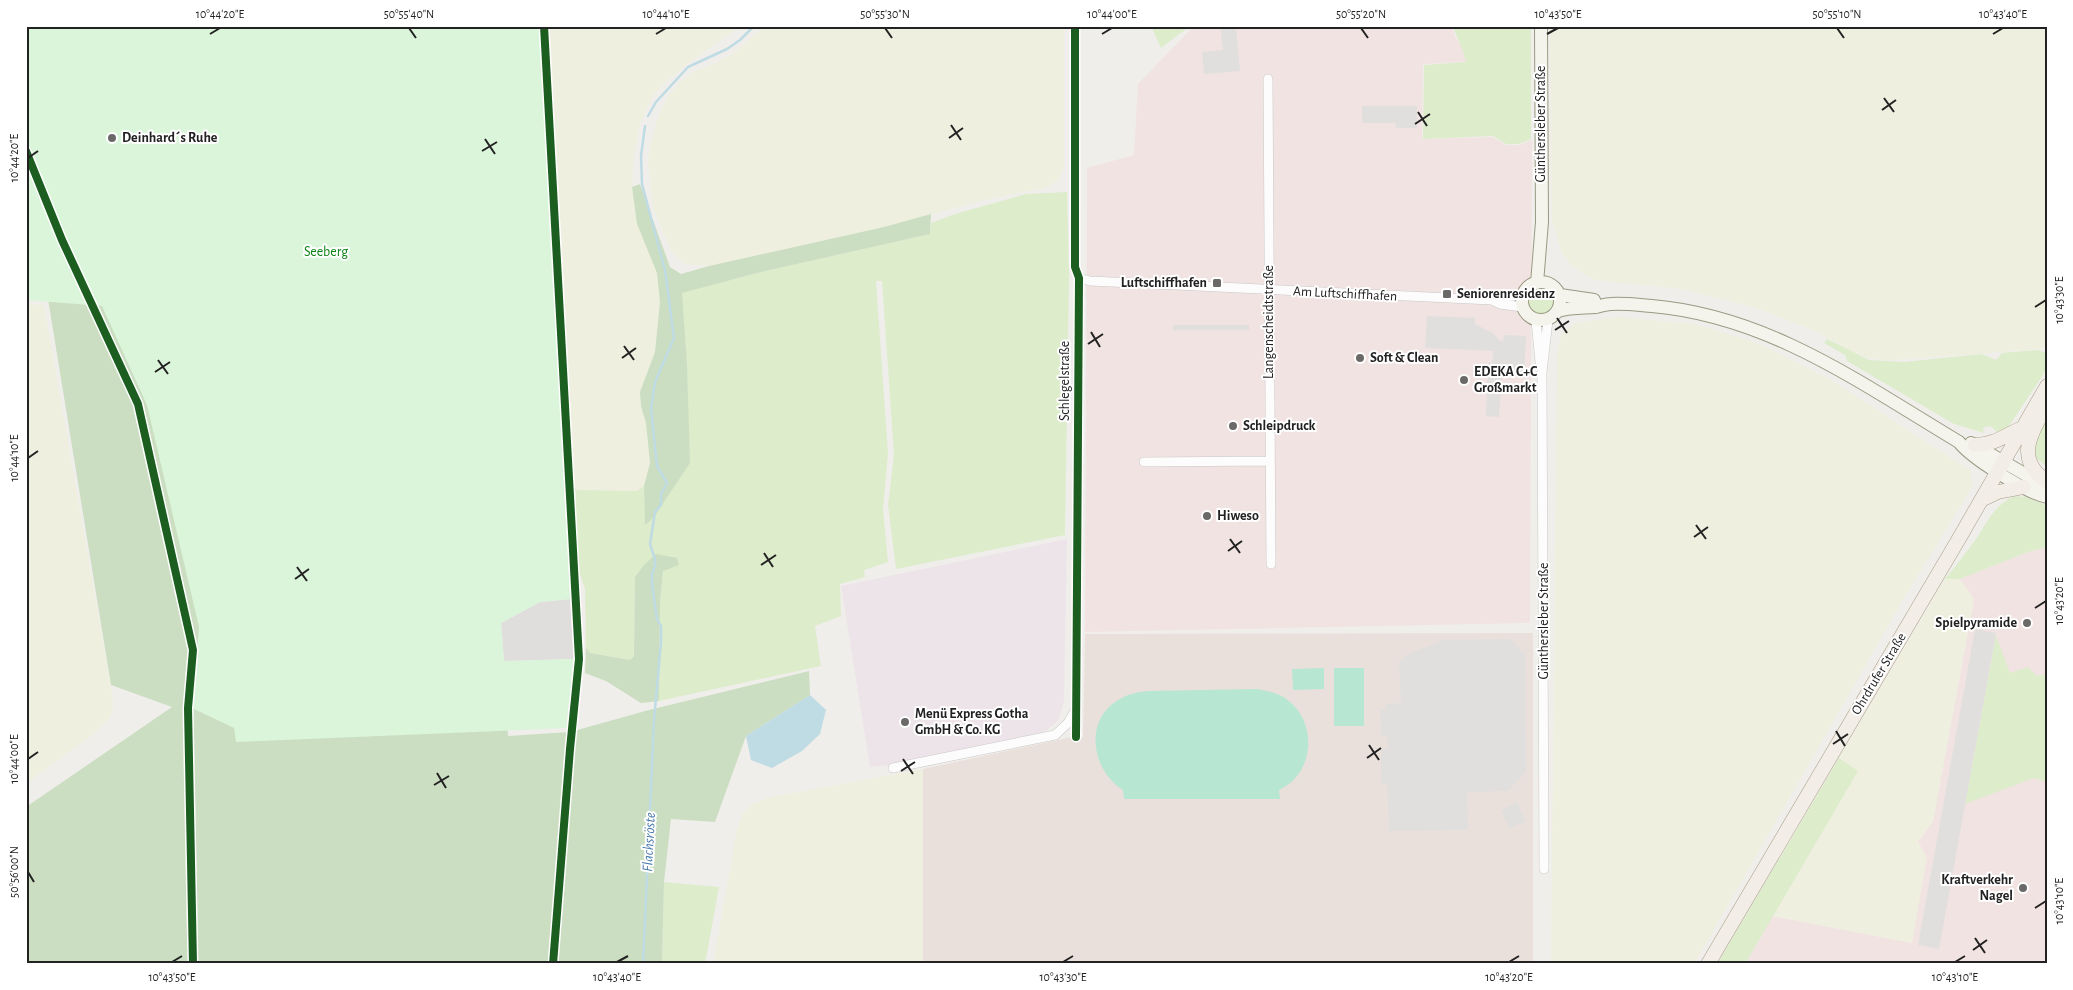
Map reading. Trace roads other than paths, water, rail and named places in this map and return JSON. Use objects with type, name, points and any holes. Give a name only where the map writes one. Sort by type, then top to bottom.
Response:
[{"type":"main road","name":"Günthersleber Straße","points":[[1541,26],[1542,283]]},
{"type":"main road","points":[[1558,311],[1560,295],[1553,286],[1542,283],[1528,287],[1523,301],[1530,317],[1542,320],[1569,307],[1597,307],[1610,304]]},
{"type":"main road","points":[[1560,295],[1597,300],[1610,304],[1668,308],[1693,312],[1765,333],[1813,355],[1960,442],[1965,450],[2047,486]]},
{"type":"main road","name":"Ohrdrufer Straße","points":[[1708,964],[1981,500],[2020,429],[2047,386]]},
{"type":"main road","points":[[2047,404],[2032,431],[2027,449],[2030,463],[2040,477],[2047,482]]},
{"type":"main road","points":[[1975,445],[1984,445],[1998,441],[2020,429]]},
{"type":"main road","points":[[1960,442],[1966,441],[1975,445],[2024,487],[2047,497]]},
{"type":"main road","points":[[1981,500],[1998,492],[2024,487]]},
{"type":"street","name":"Schlegelstraße","points":[[1075,26],[1075,267],[1079,278],[1076,737]]},
{"type":"street","name":"Langenscheidtstraße","points":[[1268,79],[1271,564]]},
{"type":"street","name":"Am Luftschiffhafen","points":[[1079,278],[1090,281],[1492,300],[1503,296],[1523,301]]},
{"type":"street","name":"Günthersleber Straße","points":[[1542,320],[1544,869]]},
{"type":"street","points":[[1144,462],[1270,461]]},
{"type":"street","points":[[893,768],[1055,735],[1068,724],[1077,708]]},
{"type":"water","points":[[810,695],[826,710],[820,734],[802,751],[772,768],[751,760],[746,736]]},
{"type":"waterway","points":[[648,116],[656,102],[688,67],[727,49],[740,40],[754,26]]},
{"type":"waterway","name":"Flachsröste","points":[[643,964],[654,720],[661,642],[661,626],[657,619],[652,584],[655,559],[650,544],[655,512],[661,505],[661,494],[667,483],[657,466],[651,408],[655,382],[674,338],[665,270],[642,184],[641,156],[645,126]]},
{"type":"place","name":"Deinhard´s Ruhe","points":[[112,138]]},
{"type":"place","name":"Luftschiffhafen","points":[[1217,283]]},
{"type":"place","name":"Seniorenresidenz","points":[[1447,294]]},
{"type":"place","name":"Soft & Clean","points":[[1360,358]]},
{"type":"place","name":"EDEKA C+C Großmarkt","points":[[1464,380]]},
{"type":"place","name":"Schleipdruck","points":[[1233,426]]},
{"type":"place","name":"Hiweso","points":[[1207,516]]},
{"type":"place","name":"Spielpyramide","points":[[2027,623]]},
{"type":"place","name":"Menü Express Gotha GmbH & Co. KG","points":[[905,722]]},
{"type":"place","name":"Kraftverkehr Nagel","points":[[2023,888]]},
{"type":"park label","name":"Seeberg","points":[[326,252]]}]
